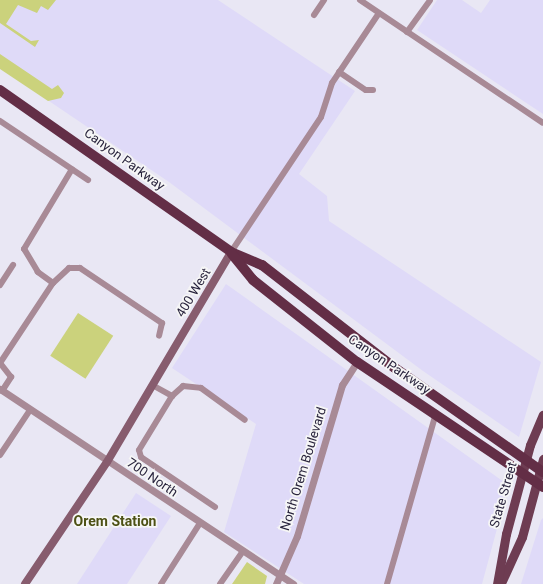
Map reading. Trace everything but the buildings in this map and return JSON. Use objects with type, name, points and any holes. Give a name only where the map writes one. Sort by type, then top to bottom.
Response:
[{"type":"highway","name":"Canyon Parkway","points":[[0,90],[231,252],[262,265],[395,368],[527,459],[541,471]]},
{"type":"highway","name":"Canyon Parkway","points":[[231,252],[254,280],[357,362],[436,413],[540,485]]},
{"type":"main road","name":"400 West","points":[[25,584],[108,462],[154,386],[231,252]]},
{"type":"main road","name":"State Street","points":[[499,584],[506,534],[527,459],[543,415]]},
{"type":"main road","name":"State Street","points":[[499,584],[522,537],[540,485],[543,459]]},
{"type":"street","points":[[314,15],[324,0]]},
{"type":"street","points":[[360,0],[543,123]]},
{"type":"street","points":[[407,32],[430,0]]},
{"type":"street","name":"400 West","points":[[231,252],[321,117],[339,72],[379,13]]},
{"type":"street","points":[[339,72],[366,90],[373,90]]},
{"type":"street","points":[[0,121],[88,180]]},
{"type":"street","points":[[53,282],[38,272],[24,249],[39,220],[72,169]]},
{"type":"street","points":[[0,285],[13,265]]},
{"type":"street","points":[[1,390],[11,377],[0,363],[53,282],[62,271],[80,268],[162,323],[159,336]]},
{"type":"street","name":"North Orem Boulevard","points":[[276,584],[297,536],[342,385],[357,362]]},
{"type":"street","points":[[154,386],[172,396]]},
{"type":"street","points":[[215,507],[139,454],[141,444],[172,396],[183,386],[195,386],[245,420]]},
{"type":"street","name":"700 North","points":[[1,390],[293,584]]},
{"type":"street","points":[[0,455],[30,410]]},
{"type":"street","points":[[387,584],[436,413]]},
{"type":"street","points":[[161,584],[200,523]]},
{"type":"street","points":[[220,584],[243,551]]},
{"type":"shaded area","points":[[0,0],[218,0],[355,91],[299,174],[327,196],[329,221],[541,362],[519,437],[423,371],[169,182],[0,68]]},
{"type":"shaded area","points":[[437,0],[462,0],[481,13],[490,0],[543,0],[543,114],[417,30]]},
{"type":"shaded area","points":[[226,284],[504,482],[507,492],[482,584],[304,584],[224,532],[256,424],[172,368]]},
{"type":"shaded area","points":[[136,493],[171,516],[127,584],[77,584]]},
{"type":"shaded area","points":[[543,518],[543,584],[521,584],[541,520]]},
{"type":"green space","points":[[0,0],[56,0],[48,10],[41,6],[37,13],[18,5],[6,24],[31,41],[39,40],[35,47],[0,23]]},
{"type":"green space","points":[[0,54],[52,89],[58,85],[64,93],[61,98],[48,101],[0,69]]},
{"type":"green space","points":[[78,313],[113,336],[85,379],[50,356]]},
{"type":"green space","points":[[247,562],[267,576],[265,584],[232,584]]},
{"type":"district","name":"Orem Station","points":[[115,521]]}]
